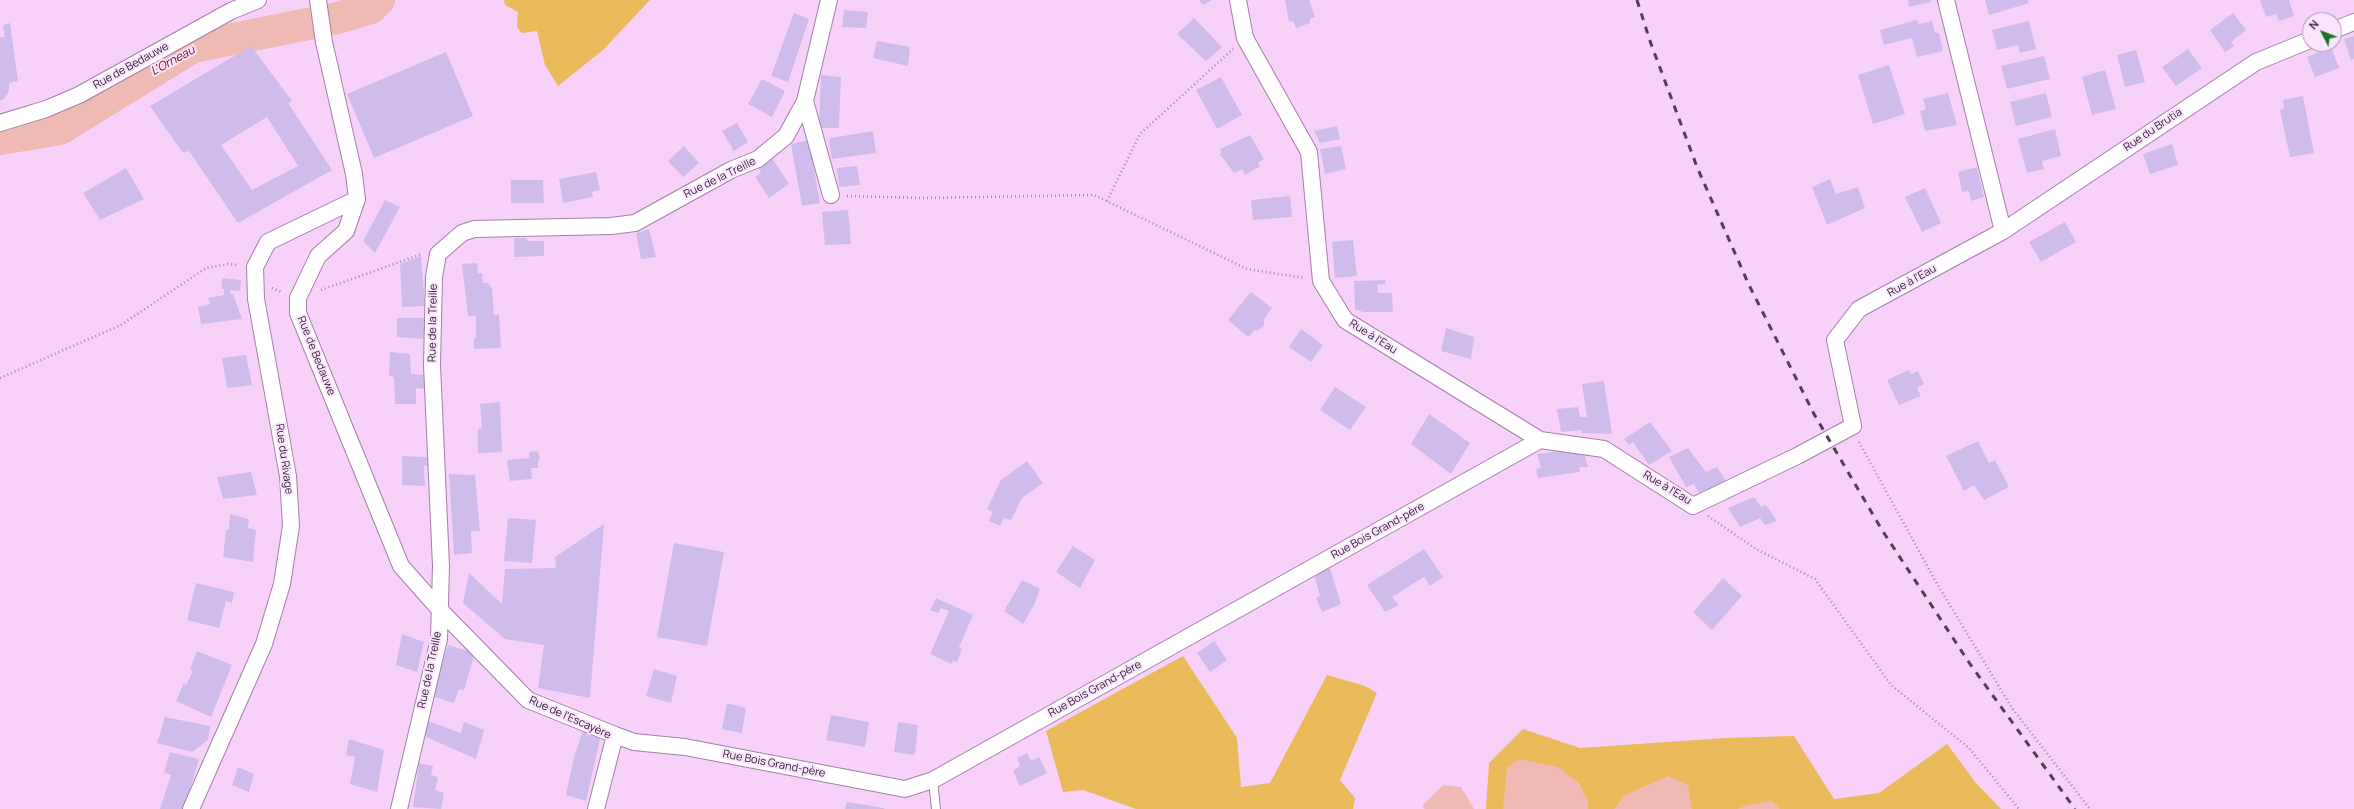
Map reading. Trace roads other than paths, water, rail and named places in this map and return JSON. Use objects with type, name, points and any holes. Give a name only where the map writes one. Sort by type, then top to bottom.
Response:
[{"type":"street","name":"Rue de Bedauwe","points":[[0,123],[46,109],[79,95],[231,11],[258,0]]},
{"type":"street","points":[[318,0],[324,42],[354,174],[357,200]]},
{"type":"street","points":[[829,0],[805,101],[831,195]]},
{"type":"street","name":"Rue à l'Eau","points":[[1238,0],[1245,38],[1309,152],[1321,281],[1344,320],[1540,440],[1604,449],[1693,506],[1798,456],[1853,426],[1835,340],[1859,310],[2003,231]]},
{"type":"street","points":[[1946,0],[2003,231]]},
{"type":"street","points":[[2342,27],[2354,22]]},
{"type":"street","name":"Rue du Brutia","points":[[2003,231],[2256,62],[2302,43]]},
{"type":"street","name":"Rue de la Treille","points":[[399,809],[439,639],[441,566],[432,365],[434,277],[438,254],[462,233],[474,228],[611,226],[635,223],[731,170],[758,160],[786,136],[805,101]]},
{"type":"street","name":"Rue de Bedauwe","points":[[357,200],[346,231],[318,256],[298,298],[298,313],[401,566],[440,610]]},
{"type":"street","name":"Rue du Rivage","points":[[192,809],[264,644],[282,584],[291,526],[288,476],[256,300],[255,274],[268,242],[357,200]]},
{"type":"street","name":"Rue Bois Grand-père","points":[[615,735],[634,742],[685,747],[905,789],[932,780],[1540,440]]},
{"type":"street","name":"Rue de l'Escayère","points":[[440,610],[528,700],[615,735],[596,809]]},
{"type":"lane","points":[[932,780],[936,809]]},
{"type":"waterway","name":"L'Orneau","points":[[0,139],[60,129],[193,47],[338,18],[371,8],[379,0]]},
{"type":"railway","points":[[1637,0],[1650,41],[1697,167],[1749,285],[1814,414],[1882,530],[1970,664],[2075,809]]}]
